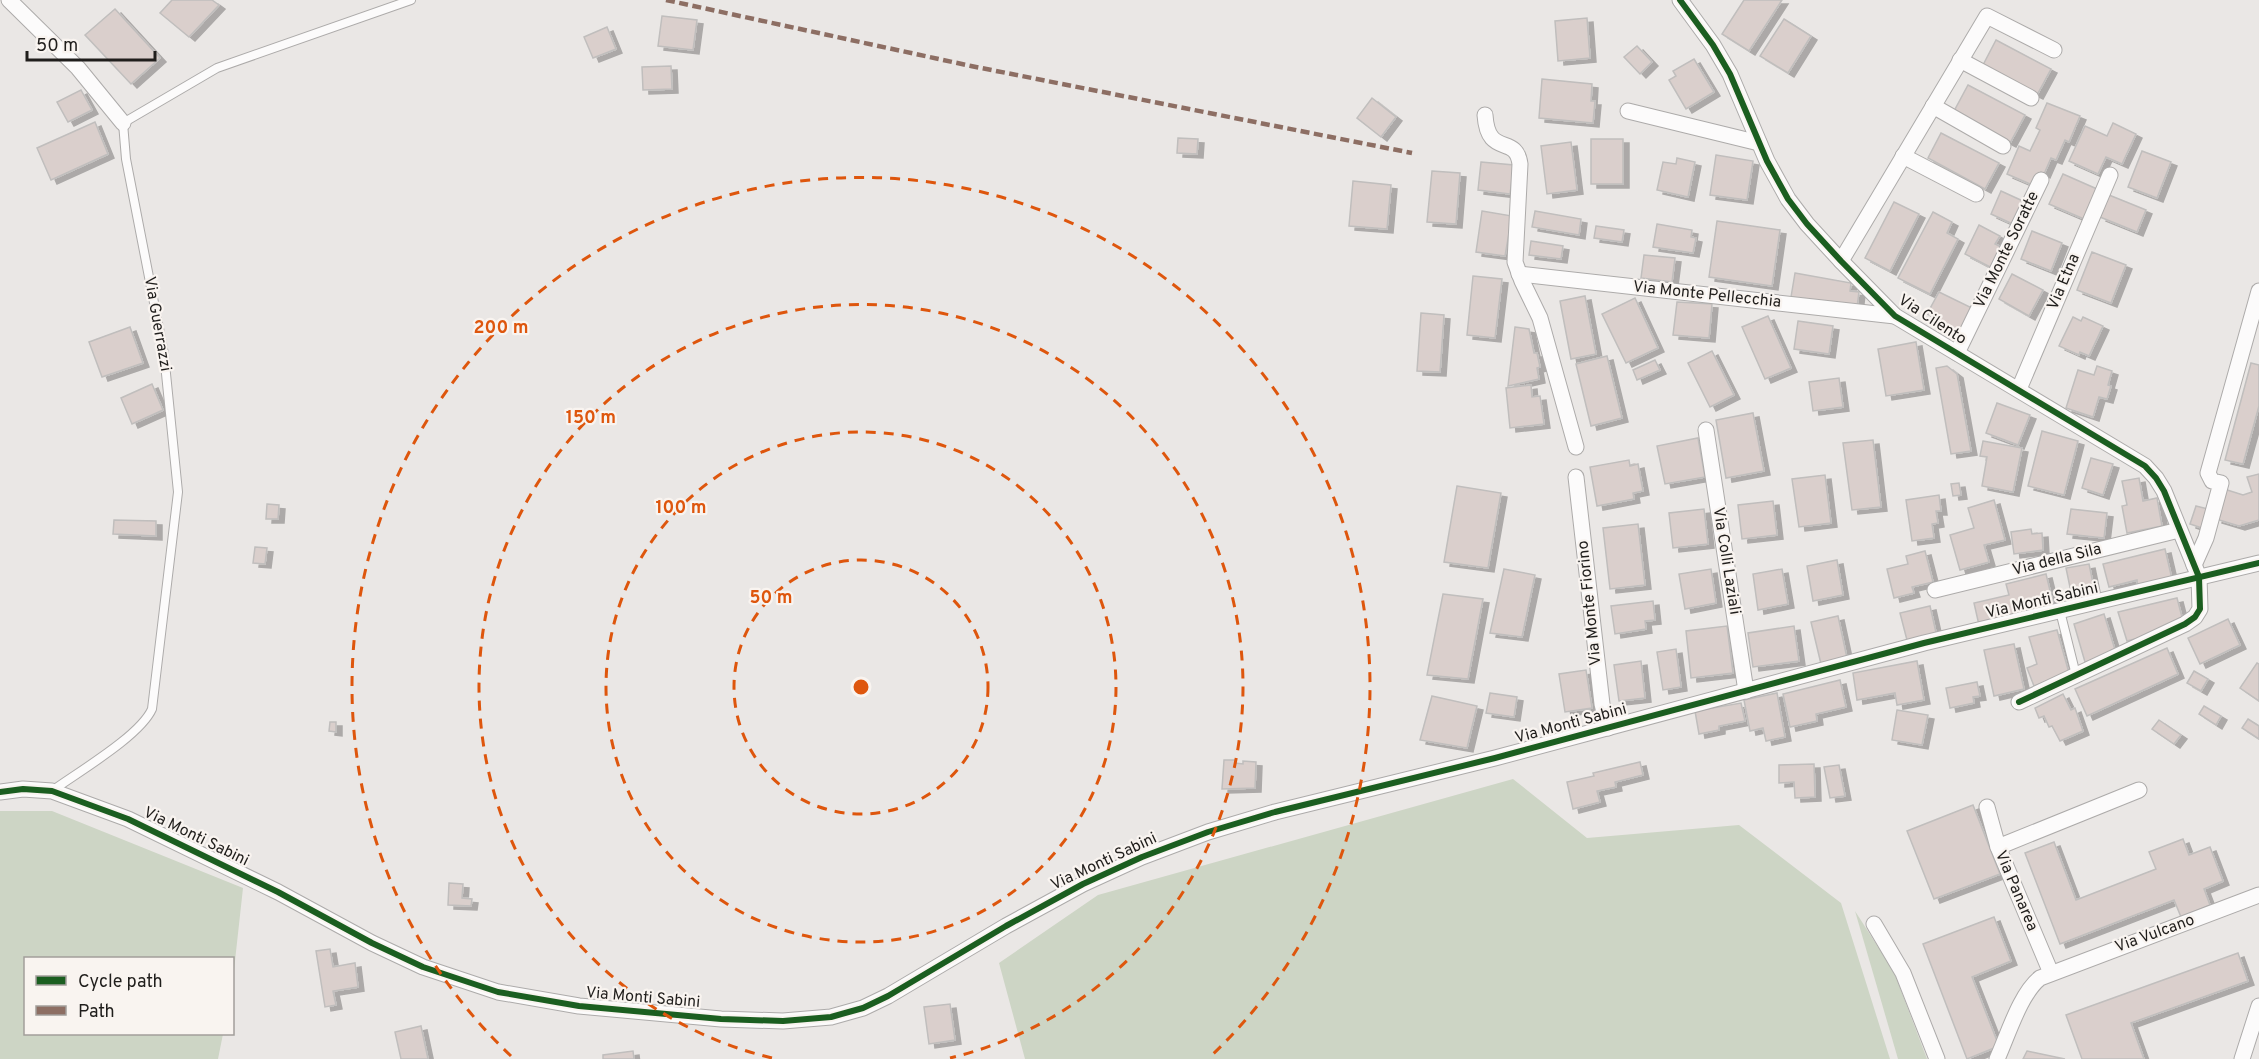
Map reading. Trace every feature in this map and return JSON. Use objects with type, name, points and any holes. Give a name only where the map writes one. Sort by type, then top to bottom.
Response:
[{"type":"street","points":[[9,0],[78,68],[123,123]]},
{"type":"street","name":"Via Cilento","points":[[1680,0],[1726,66],[1759,143],[1784,193],[1807,224],[1894,315],[2019,389],[2150,471],[2164,490],[2197,571]]},
{"type":"street","points":[[1841,261],[1987,16],[2054,50]]},
{"type":"street","points":[[1960,60],[2031,98]]},
{"type":"street","points":[[1933,106],[2003,146]]},
{"type":"street","points":[[1628,111],[1759,143]]},
{"type":"street","points":[[1485,115],[1486,130],[1490,137],[1514,149],[1519,160],[1514,250],[1519,274],[1540,318],[1576,447]]},
{"type":"street","points":[[1903,156],[1976,194]]},
{"type":"street","name":"Via Etna","points":[[2019,389],[2110,175]]},
{"type":"street","name":"Via Monte Soratte","points":[[1957,352],[2041,180]]},
{"type":"street","name":"Via Monte Pellecchia","points":[[1519,274],[1894,315]]},
{"type":"street","points":[[2019,702],[2185,624],[2195,617],[2201,604],[2197,571],[2221,483],[2212,481],[2208,473],[2259,291]]},
{"type":"street","name":"Via Colli Laziali","points":[[1707,430],[1746,691]]},
{"type":"street","name":"Via Monte Fiorino","points":[[1576,477],[1602,704],[1608,728]]},
{"type":"street","name":"Via della Sila","points":[[1935,590],[2179,530]]},
{"type":"street","name":"Via Monti Sabini","points":[[0,792],[23,789],[52,791],[128,819],[278,891],[372,943],[423,967],[477,986],[525,998],[579,1006],[721,1019],[783,1021],[831,1017],[875,1002],[1016,920],[1075,889],[1142,857],[1208,832],[1275,812],[1496,759],[1924,643],[2060,611],[2197,571],[2259,563]]},
{"type":"street","points":[[1998,847],[2139,790]]},
{"type":"street","name":"Via Panarea","points":[[1987,807],[1998,847],[2051,973]]},
{"type":"street","name":"Via Vulcano","points":[[1997,1059],[2024,998],[2035,982],[2051,973],[2259,895]]},
{"type":"street","points":[[1874,924],[1903,973],[1937,1059]]},
{"type":"street","points":[[2242,1059],[2259,1006]]},
{"type":"lane","points":[[123,123],[217,68],[411,0]]},
{"type":"lane","name":"Via Guerrazzi","points":[[52,791],[134,733],[147,719],[152,709],[178,492],[164,354],[126,159],[123,123]]},
{"type":"lane","points":[[2060,611],[2076,675]]},
{"type":"green space","points":[[1513,779],[1587,838],[1739,825],[1841,903],[1890,1059],[1025,1059],[999,963],[1098,895]]},
{"type":"green space","points":[[0,811],[52,811],[243,888],[234,970],[234,957],[24,957],[24,1035],[223,1035],[218,1059],[0,1059]]},
{"type":"green space","points":[[1855,911],[1894,972],[1927,1059],[1898,1059]]},
{"type":"building","points":[[172,0],[212,0],[219,5],[189,37],[160,13]]},
{"type":"building","points":[[1744,0],[1782,0],[1749,51],[1722,34]]},
{"type":"building","points":[[115,9],[160,58],[131,84],[85,35]]},
{"type":"building","points":[[662,16],[697,20],[693,50],[658,46]]},
{"type":"building","points":[[1587,18],[1590,58],[1558,61],[1555,21]]},
{"type":"building","points":[[1784,19],[1811,36],[1788,73],[1760,56]]},
{"type":"building","points":[[607,27],[616,49],[593,58],[584,37]]},
{"type":"building","points":[[1996,40],[2051,69],[2037,95],[1982,67]]},
{"type":"building","points":[[1637,46],[1652,62],[1640,74],[1624,57]]},
{"type":"building","points":[[1694,59],[1714,92],[1686,109],[1669,80],[1676,76],[1673,71]]},
{"type":"building","points":[[671,66],[672,89],[643,90],[642,67]]},
{"type":"building","points":[[1542,79],[1592,84],[1591,101],[1595,101],[1593,123],[1539,118]]},
{"type":"building","points":[[1968,85],[2025,115],[2010,143],[1953,113]]},
{"type":"building","points":[[81,90],[92,110],[68,122],[57,102]]},
{"type":"building","points":[[1372,98],[1396,117],[1381,137],[1357,118]]},
{"type":"building","points":[[2047,103],[2080,116],[2069,142],[2065,140],[2056,160],[2051,158],[2044,174],[2041,172],[2035,186],[2007,174],[2019,146],[2030,151],[2040,130],[2036,128]]},
{"type":"building","points":[[95,122],[108,154],[51,180],[37,148]]},
{"type":"building","points":[[2113,123],[2136,134],[2122,164],[2106,157],[2098,174],[2069,161],[2085,126],[2107,136]]},
{"type":"building","points":[[1941,133],[1999,163],[1985,189],[1928,158]]},
{"type":"building","points":[[1178,138],[1198,139],[1197,154],[1177,153]]},
{"type":"building","points":[[1591,139],[1623,139],[1623,184],[1591,184]]},
{"type":"building","points":[[1571,142],[1577,190],[1547,194],[1541,146]]},
{"type":"building","points":[[2142,151],[2171,162],[2157,198],[2128,187]]},
{"type":"building","points":[[1716,155],[1753,161],[1747,200],[1710,195]]},
{"type":"building","points":[[1677,158],[1695,162],[1688,197],[1657,190],[1663,162],[1676,164]]},
{"type":"building","points":[[1481,162],[1514,165],[1510,194],[1478,190]]},
{"type":"building","points":[[1432,171],[1460,173],[1456,224],[1427,222]]},
{"type":"building","points":[[2063,174],[2097,189],[2084,219],[2049,204]]},
{"type":"building","points":[[1353,181],[1391,185],[1387,229],[1349,226]]},
{"type":"building","points":[[2001,191],[2025,202],[2015,225],[1991,214]]},
{"type":"building","points":[[2109,195],[2146,210],[2137,232],[2100,217]]},
{"type":"building","points":[[1894,202],[1919,214],[1890,271],[1865,258]]},
{"type":"building","points":[[1482,211],[1512,216],[1505,256],[1476,252]]},
{"type":"building","points":[[1535,211],[1581,219],[1579,235],[1532,227]]},
{"type":"building","points":[[1933,212],[1952,222],[1947,233],[1958,239],[1930,294],[1898,278]]},
{"type":"building","points":[[1717,221],[1780,230],[1772,286],[1709,277]]},
{"type":"building","points":[[1657,224],[1692,230],[1691,237],[1696,238],[1693,253],[1653,247]]},
{"type":"building","points":[[1979,225],[2000,236],[1995,244],[2003,248],[1992,268],[1965,254]]},
{"type":"building","points":[[1596,226],[1624,230],[1622,242],[1594,238]]},
{"type":"building","points":[[2032,231],[2062,243],[2051,271],[2021,259]]},
{"type":"building","points":[[1531,241],[1563,246],[1561,259],[1529,255]]},
{"type":"building","points":[[2092,252],[2126,265],[2111,303],[2077,290]]},
{"type":"building","points":[[1644,255],[1675,258],[1672,282],[1641,278]]},
{"type":"building","points":[[1795,273],[1851,283],[1850,291],[1859,292],[1857,307],[1791,297]]},
{"type":"building","points":[[2012,274],[2043,290],[2029,316],[1999,299]]},
{"type":"building","points":[[1473,276],[1502,279],[1495,338],[1467,335]]},
{"type":"building","points":[[1939,292],[1974,309],[1962,332],[1927,314]]},
{"type":"building","points":[[1585,296],[1596,354],[1571,359],[1560,301]]},
{"type":"building","points":[[1635,298],[1658,348],[1626,363],[1602,314]]},
{"type":"building","points":[[1677,302],[1712,304],[1709,338],[1673,335]]},
{"type":"building","points":[[1421,313],[1444,315],[1440,372],[1417,371]]},
{"type":"building","points":[[1768,316],[1791,368],[1765,379],[1742,327]]},
{"type":"building","points":[[2073,317],[2081,321],[2083,317],[2103,326],[2089,356],[2080,352],[2079,355],[2059,346]]},
{"type":"building","points":[[1798,321],[1833,326],[1829,354],[1794,349]]},
{"type":"building","points":[[130,327],[143,363],[102,377],[89,342]]},
{"type":"building","points":[[1515,327],[1529,329],[1534,353],[1537,353],[1540,367],[1537,368],[1539,379],[1508,386]]},
{"type":"building","points":[[1916,342],[1924,390],[1886,396],[1878,349]]},
{"type":"building","points":[[1712,351],[1734,395],[1710,407],[1688,363]]},
{"type":"building","points":[[1607,356],[1622,418],[1591,426],[1576,364]]},
{"type":"building","points":[[1655,360],[1660,370],[1637,380],[1633,370]]},
{"type":"building","points":[[2251,363],[2259,365],[2259,406],[2243,464],[2225,460]]},
{"type":"building","points":[[1947,366],[1957,374],[1971,451],[1951,454],[1936,368]]},
{"type":"building","points":[[2097,366],[2112,371],[2107,399],[2099,397],[2093,417],[2066,408],[2078,370],[2094,375]]},
{"type":"building","points":[[1839,378],[1843,407],[1813,411],[1809,382]]},
{"type":"building","points":[[152,384],[163,410],[132,424],[121,398]]},
{"type":"building","points":[[1531,385],[1532,397],[1540,396],[1544,424],[1510,428],[1506,388]]},
{"type":"building","points":[[1997,403],[2030,415],[2018,445],[1986,433]]},
{"type":"building","points":[[1753,413],[1764,471],[1726,478],[1716,420]]},
{"type":"building","points":[[2042,431],[2078,441],[2064,495],[2028,486]]},
{"type":"building","points":[[1698,438],[1705,477],[1665,484],[1657,446]]},
{"type":"building","points":[[1873,440],[1881,507],[1852,510],[1843,443]]},
{"type":"building","points":[[1983,441],[2022,448],[2013,492],[1982,486],[1987,457],[1980,456]]},
{"type":"building","points":[[2091,458],[2113,464],[2103,495],[2082,488]]},
{"type":"building","points":[[1629,460],[1630,466],[1638,464],[1643,491],[1633,493],[1634,499],[1597,506],[1590,467]]},
{"type":"building","points":[[2259,474],[2259,520],[2239,526],[2216,519],[2224,489],[2243,495],[2252,492],[2247,477]]},
{"type":"building","points":[[1825,475],[1831,523],[1799,527],[1792,479]]},
{"type":"building","points":[[2139,478],[2143,501],[2157,498],[2162,526],[2127,533],[2122,506],[2127,505],[2122,481]]},
{"type":"building","points":[[1959,483],[1961,495],[1953,496],[1951,484]]},
{"type":"building","points":[[1457,486],[1501,493],[1488,568],[1444,562]]},
{"type":"building","points":[[1939,495],[1941,511],[1936,511],[1938,523],[1932,524],[1934,538],[1912,541],[1906,500]]},
{"type":"building","points":[[1994,500],[2005,540],[1984,545],[1989,562],[1960,570],[1950,535],[1974,528],[1968,508]]},
{"type":"building","points":[[1773,501],[1777,535],[1742,539],[1738,505]]},
{"type":"building","points":[[267,504],[279,505],[278,519],[266,519]]},
{"type":"building","points":[[2196,506],[2208,509],[2202,528],[2190,524]]},
{"type":"building","points":[[1704,509],[1708,544],[1673,548],[1669,513]]},
{"type":"building","points":[[2071,509],[2107,513],[2104,538],[2067,534]]},
{"type":"building","points":[[114,520],[156,521],[156,536],[113,534]]},
{"type":"building","points":[[1638,524],[1645,585],[1610,589],[1603,528]]},
{"type":"building","points":[[2031,529],[2032,534],[2042,533],[2043,550],[2014,554],[2011,532]]},
{"type":"building","points":[[255,547],[267,548],[265,564],[253,563]]},
{"type":"building","points":[[2165,549],[2172,579],[2138,587],[2137,580],[2109,587],[2103,564]]},
{"type":"building","points":[[1925,551],[1933,582],[1912,587],[1914,593],[1894,598],[1887,569],[1908,564],[1906,556]]},
{"type":"building","points":[[1837,560],[1843,595],[1813,601],[1807,566]]},
{"type":"building","points":[[2089,564],[2095,593],[2072,597],[2066,568]]},
{"type":"building","points":[[1504,569],[1535,575],[1522,637],[1490,633]]},
{"type":"building","points":[[1711,569],[1716,603],[1685,609],[1679,574]]},
{"type":"building","points":[[1782,569],[1788,604],[1758,610],[1753,574]]},
{"type":"building","points":[[2046,574],[2054,607],[1979,625],[1974,603],[2009,595],[2006,584]]},
{"type":"building","points":[[1443,594],[1483,599],[1468,679],[1427,675]]},
{"type":"building","points":[[2177,598],[2183,621],[2158,633],[2127,641],[2118,612]]},
{"type":"building","points":[[1653,601],[1655,620],[1645,621],[1646,629],[1615,634],[1611,606]]},
{"type":"building","points":[[1930,606],[1937,637],[1908,644],[1900,613]]},
{"type":"building","points":[[2104,614],[2116,653],[2085,662],[2074,624]]},
{"type":"building","points":[[1838,616],[1847,658],[1821,664],[1811,622]]},
{"type":"building","points":[[2228,619],[2240,645],[2200,664],[2188,638]]},
{"type":"building","points":[[1727,626],[1733,673],[1691,678],[1686,631]]},
{"type":"building","points":[[1794,626],[1799,661],[1753,667],[1748,633]]},
{"type":"building","points":[[2057,630],[2069,673],[2034,686],[2027,668],[2037,664],[2029,637]]},
{"type":"building","points":[[2014,644],[2024,689],[1994,696],[1984,650]]},
{"type":"building","points":[[2167,648],[2178,674],[2087,716],[2075,689]]},
{"type":"building","points":[[1676,649],[1681,687],[1663,690],[1657,652]]},
{"type":"building","points":[[1641,661],[1645,698],[1619,701],[1614,665]]},
{"type":"building","points":[[1917,661],[1924,700],[1897,705],[1895,693],[1857,700],[1853,673]]},
{"type":"building","points":[[2257,663],[2259,664],[2259,701],[2240,688]]},
{"type":"building","points":[[1586,670],[1592,708],[1565,712],[1559,674]]},
{"type":"building","points":[[2194,671],[2208,679],[2201,691],[2187,683]]},
{"type":"building","points":[[1840,680],[1846,707],[1816,714],[1817,721],[1790,727],[1783,694]]},
{"type":"building","points":[[1977,682],[1980,696],[1973,697],[1974,703],[1950,708],[1946,688]]},
{"type":"building","points":[[1490,693],[1517,697],[1514,717],[1486,713]]},
{"type":"building","points":[[1777,693],[1785,737],[1766,741],[1763,728],[1750,731],[1744,700]]},
{"type":"building","points":[[2063,694],[2071,710],[2075,708],[2083,731],[2060,741],[2044,716],[2039,718],[2035,708]]},
{"type":"building","points":[[1432,696],[1477,706],[1467,748],[1420,740]]},
{"type":"building","points":[[1741,703],[1745,721],[1719,726],[1719,730],[1699,734],[1695,711]]},
{"type":"building","points":[[2204,706],[2221,716],[2216,725],[2199,714]]},
{"type":"building","points":[[1897,710],[1928,715],[1922,745],[1892,740]]},
{"type":"building","points":[[2248,719],[2259,726],[2259,739],[2242,728]]},
{"type":"building","points":[[2159,720],[2181,735],[2174,744],[2152,729]]},
{"type":"building","points":[[330,722],[336,722],[336,732],[329,731]]},
{"type":"building","points":[[1224,760],[1235,760],[1235,763],[1243,764],[1243,761],[1256,762],[1255,788],[1222,789]]},
{"type":"building","points":[[1640,762],[1643,775],[1615,782],[1616,787],[1597,791],[1600,802],[1573,809],[1567,782],[1594,776],[1593,773]]},
{"type":"building","points":[[1814,764],[1815,797],[1795,798],[1794,782],[1779,783],[1779,765]]},
{"type":"building","points":[[1839,765],[1845,796],[1830,798],[1824,767]]},
{"type":"building","points":[[1973,805],[2000,874],[1934,899],[1907,831]]},
{"type":"building","points":[[2183,839],[2189,855],[2210,847],[2223,881],[2204,889],[2210,905],[2181,917],[2174,900],[2060,944],[2025,853],[2054,842],[2076,900],[2156,869],[2149,852]]},
{"type":"building","points":[[449,883],[463,884],[462,898],[472,899],[471,906],[448,905]]},
{"type":"building","points":[[1994,917],[2011,961],[1972,977],[1999,1046],[1967,1059],[1923,944]]},
{"type":"building","points":[[330,949],[333,967],[355,963],[358,987],[333,991],[336,1005],[325,1007],[316,951]]},
{"type":"building","points":[[2238,953],[2248,981],[2131,1023],[2144,1059],[2082,1059],[2066,1015]]},
{"type":"building","points":[[950,1004],[955,1040],[929,1044],[924,1007]]},
{"type":"building","points":[[421,1026],[428,1059],[401,1059],[395,1032]]},
{"type":"building","points":[[633,1051],[634,1059],[603,1059],[603,1055]]},
{"type":"building","points":[[2027,1051],[2065,1059],[2023,1059]]},
{"type":"marked path","points":[[666,0],[971,66],[1412,153]]},
{"type":"cycle path","points":[[1680,0],[1713,45],[1730,74],[1767,161],[1788,199],[1807,224],[1895,316],[2145,466],[2164,491],[2199,577],[2200,609],[2195,617],[2185,624],[2019,702]]},
{"type":"cycle path","points":[[0,792],[23,789],[52,791],[128,819],[278,892],[372,943],[423,967],[498,992],[579,1006],[721,1019],[783,1021],[831,1017],[863,1008],[888,996],[1006,926],[1083,884],[1142,857],[1208,832],[1275,812],[1495,758],[1924,643],[2259,563]]}]
